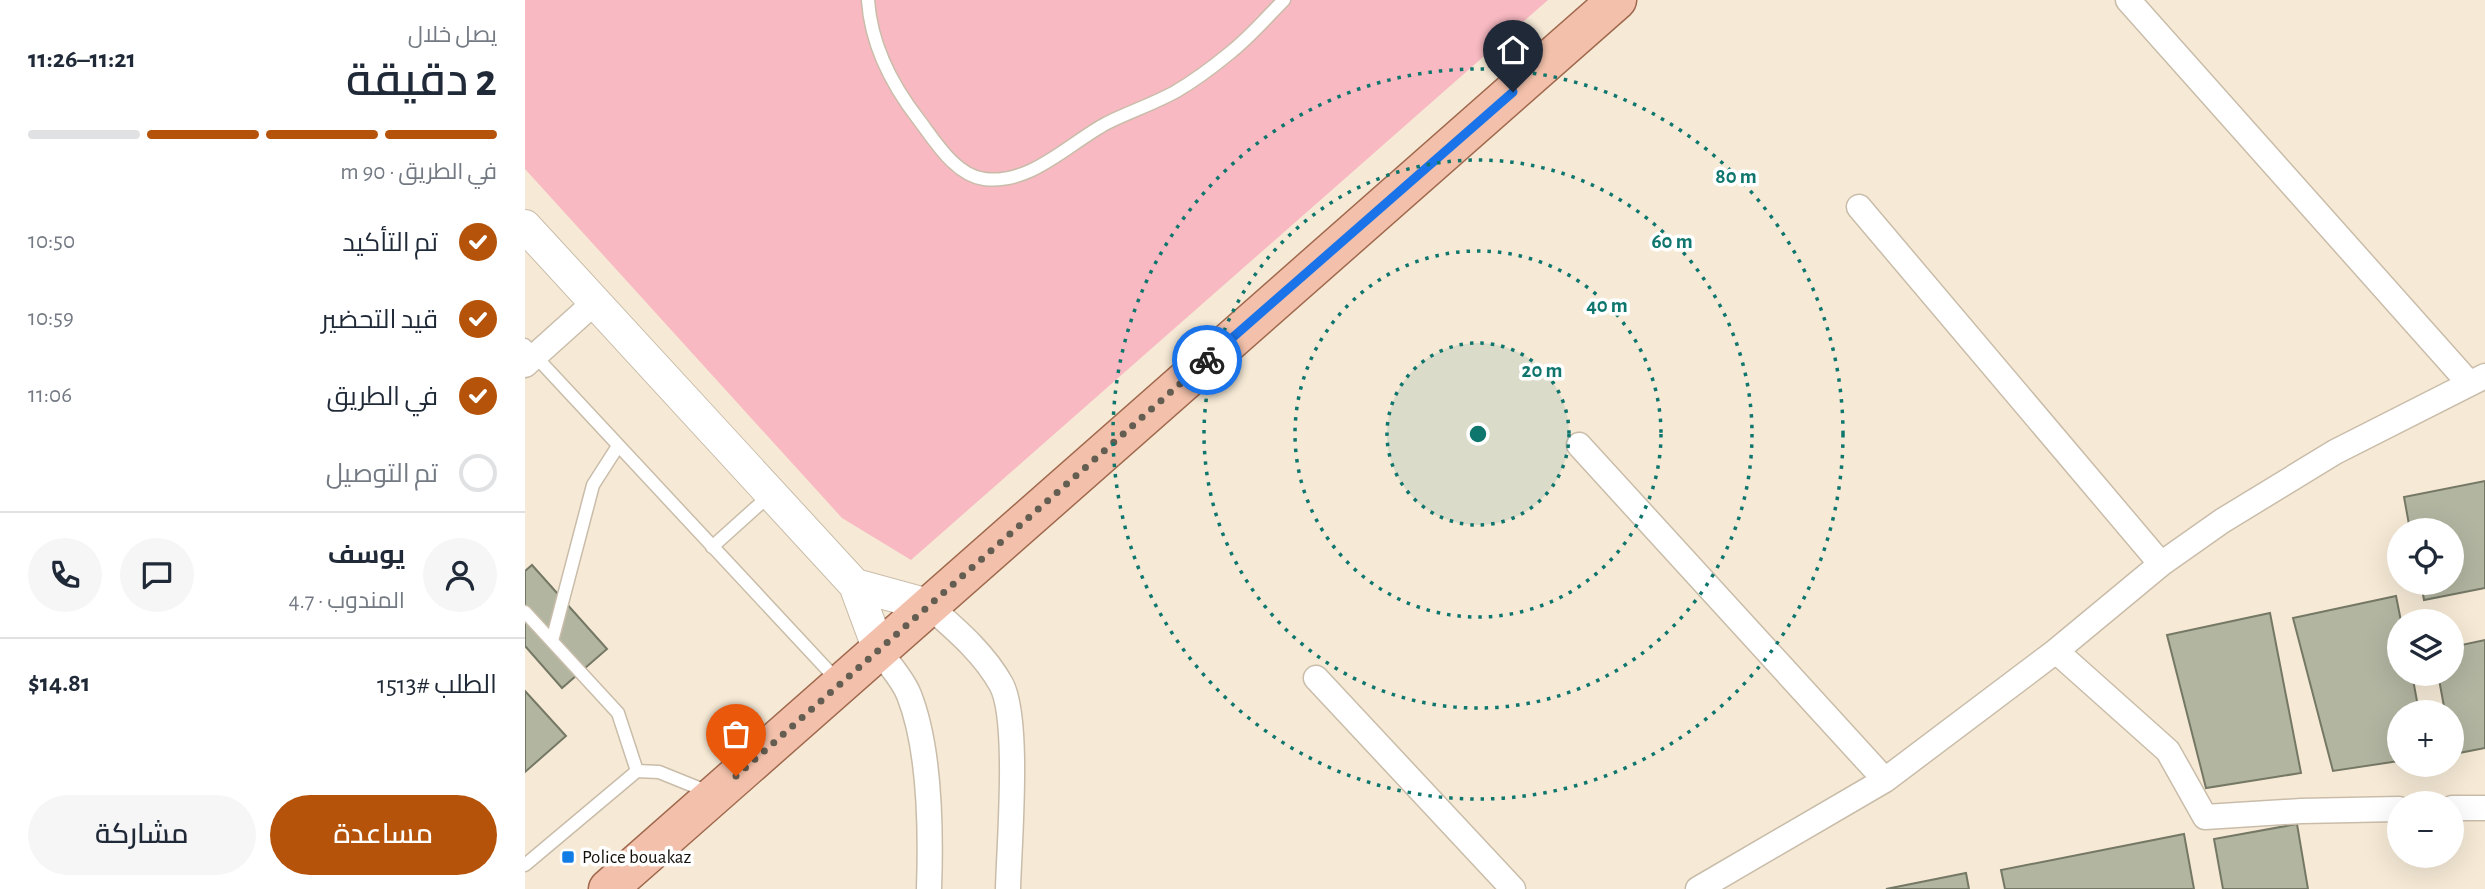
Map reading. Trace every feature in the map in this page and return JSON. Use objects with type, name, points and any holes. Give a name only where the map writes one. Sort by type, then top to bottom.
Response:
[{"type":"main road","points":[[608,889],[927,605],[1617,0]]},
{"type":"street","points":[[1697,889],[1885,780],[2056,652],[2161,565],[2222,521],[2335,452],[2477,380],[2128,0]]},
{"type":"street","points":[[1859,207],[2161,565]]},
{"type":"street","points":[[525,226],[855,585],[879,650],[908,693],[922,741],[930,845],[929,889]]},
{"type":"street","points":[[528,356],[595,302]]},
{"type":"street","points":[[1579,445],[1885,780]]},
{"type":"street","points":[[855,585],[927,605],[969,641],[1002,686],[1011,731],[1008,889]]},
{"type":"street","points":[[2056,652],[2168,751],[2205,817],[2387,809]]},
{"type":"street","points":[[1316,678],[1513,889]]},
{"type":"street","points":[[2464,808],[2485,808]]},
{"type":"lane","points":[[868,0],[870,24],[881,59],[900,95],[940,147],[963,171],[982,179],[1020,175],[1105,124],[1174,92],[1233,51],[1284,0]]},
{"type":"lane","points":[[528,356],[618,446],[840,683]]},
{"type":"lane","points":[[552,641],[593,485],[618,446]]},
{"type":"lane","points":[[712,547],[772,494]]},
{"type":"lane","points":[[525,611],[618,713],[637,771]]},
{"type":"lane","points":[[525,865],[637,771],[659,772],[715,794]]},
{"type":"shaded area","points":[[525,0],[1548,0],[911,560],[842,518],[525,169]]},
{"type":"building","points":[[2485,481],[2485,588],[2464,592],[2464,518],[2408,518],[2404,497]]},
{"type":"building","points":[[532,565],[607,649],[562,688],[525,646],[525,571]]},
{"type":"building","points":[[2423,595],[2449,595],[2424,600]]},
{"type":"building","points":[[2396,596],[2399,609],[2387,609],[2387,686],[2414,686],[2417,700],[2387,700],[2387,763],[2333,771],[2293,618]]},
{"type":"building","points":[[2270,613],[2301,773],[2206,788],[2167,635]]},
{"type":"building","points":[[2485,640],[2485,748],[2464,752],[2464,700],[2443,700],[2440,686],[2464,686],[2464,644]]},
{"type":"building","points":[[525,691],[566,736],[525,772]]},
{"type":"building","points":[[2297,824],[2308,889],[2223,889],[2214,839]]},
{"type":"building","points":[[2184,834],[2194,889],[2005,889],[2001,870]]},
{"type":"building","points":[[1966,873],[1969,889],[1886,889]]},
{"type":"way so far","points":[[736,776],[1207,360]]},
{"type":"place","name":"Police bouakaz","points":[[568,857]]},
{"type":"route","points":[[1207,360],[1513,92]]}]
